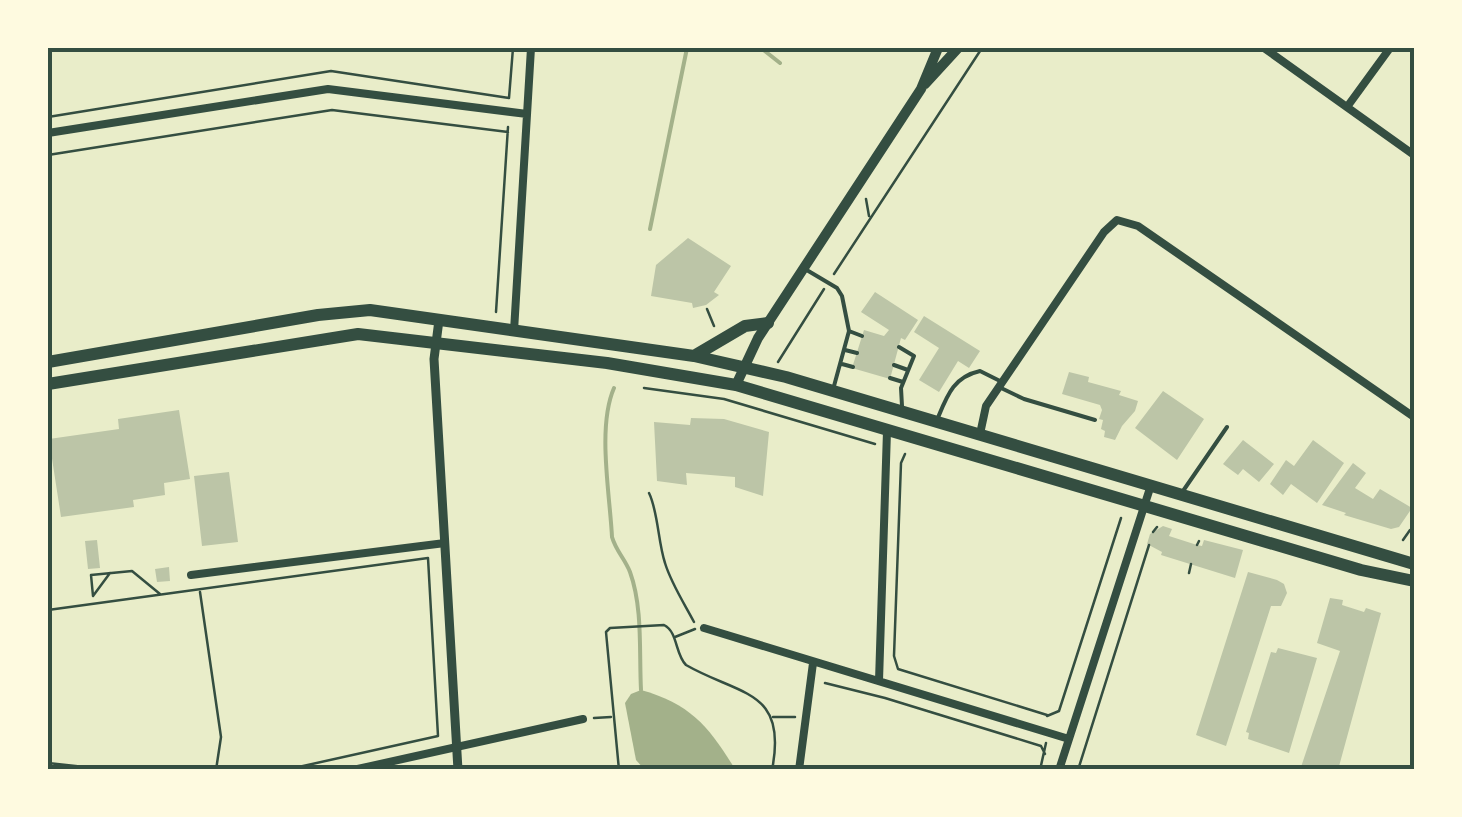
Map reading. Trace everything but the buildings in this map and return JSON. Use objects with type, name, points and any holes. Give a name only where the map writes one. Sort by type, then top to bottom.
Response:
[{"type":"highway","points":[[48,362],[356,310],[694,356],[833,391],[1414,564]]},
{"type":"highway","points":[[694,356],[744,326],[768,323]]},
{"type":"highway","points":[[48,384],[368,334],[607,362],[736,385],[1361,570],[1414,581]]},
{"type":"main road","points":[[921,89],[938,48]]},
{"type":"main road","points":[[736,385],[768,323],[921,89],[958,48]]},
{"type":"street","points":[[514,330],[531,48]]},
{"type":"street","points":[[1264,48],[1414,154]]},
{"type":"street","points":[[1347,107],[1390,48]]},
{"type":"street","points":[[48,133],[328,89],[527,114]]},
{"type":"street","points":[[980,434],[984,411],[1104,232],[1117,220],[1138,226],[1414,418]]},
{"type":"street","points":[[439,320],[434,359],[458,770]]},
{"type":"street","points":[[879,681],[888,429]]},
{"type":"street","points":[[1058,770],[1151,485]]},
{"type":"street","points":[[190,575],[444,542]]},
{"type":"street","points":[[701,628],[1069,738]]},
{"type":"street","points":[[799,770],[813,663]]},
{"type":"street","points":[[353,770],[583,720]]},
{"type":"lane","points":[[805,269],[840,292],[849,332],[833,391]]},
{"type":"lane","points":[[849,332],[862,336]]},
{"type":"lane","points":[[899,347],[914,356],[900,397],[904,412]]},
{"type":"lane","points":[[845,350],[857,353]]},
{"type":"lane","points":[[842,364],[853,367]]},
{"type":"lane","points":[[894,365],[908,370]]},
{"type":"lane","points":[[936,422],[955,382],[980,371],[1024,399],[1094,420]]},
{"type":"lane","points":[[890,378],[903,382]]},
{"type":"lane","points":[[1180,494],[1227,426]]},
{"type":"path","points":[[860,184],[869,220],[982,48]]},
{"type":"path","points":[[48,155],[332,110],[508,129],[496,312]]},
{"type":"path","points":[[707,310],[717,332]]},
{"type":"path","points":[[644,388],[724,398],[876,444]]},
{"type":"path","points":[[906,454],[901,462],[895,638],[898,669],[1047,716],[1059,711],[1121,518]]},
{"type":"path","points":[[649,492],[666,568],[701,628],[674,638]]},
{"type":"path","points":[[1402,540],[1410,530]]},
{"type":"path","points":[[1078,770],[1149,546]]},
{"type":"path","points":[[48,610],[428,558],[438,736],[284,770]]},
{"type":"path","points":[[1188,573],[1191,564]]},
{"type":"path","points":[[110,573],[93,596],[91,575],[132,570],[161,595]]},
{"type":"path","points":[[200,590],[221,737],[216,770]]},
{"type":"path","points":[[619,770],[605,638],[610,628],[664,626],[668,626],[686,665],[755,698],[772,717],[778,742],[772,770]]},
{"type":"path","points":[[825,683],[972,723],[1041,746],[1045,754]]},
{"type":"path","points":[[1046,722],[1047,716]]},
{"type":"path","points":[[583,720],[612,717]]},
{"type":"path","points":[[772,717],[804,718]]},
{"type":"path","points":[[1040,770],[1046,743]]},
{"type":"path","points":[[48,764],[112,770]]},
{"type":"path","points":[[428,770],[440,770]]},
{"type":"shaded area","points":[[641,690],[673,702],[697,719],[735,769],[644,769],[636,760],[625,703],[631,694]]},
{"type":"waterway","points":[[650,229],[687,48]]},
{"type":"waterway","points":[[761,48],[780,63]]},
{"type":"waterway","points":[[614,388],[606,422],[607,482],[612,537],[630,572],[637,600],[641,690]]}]
